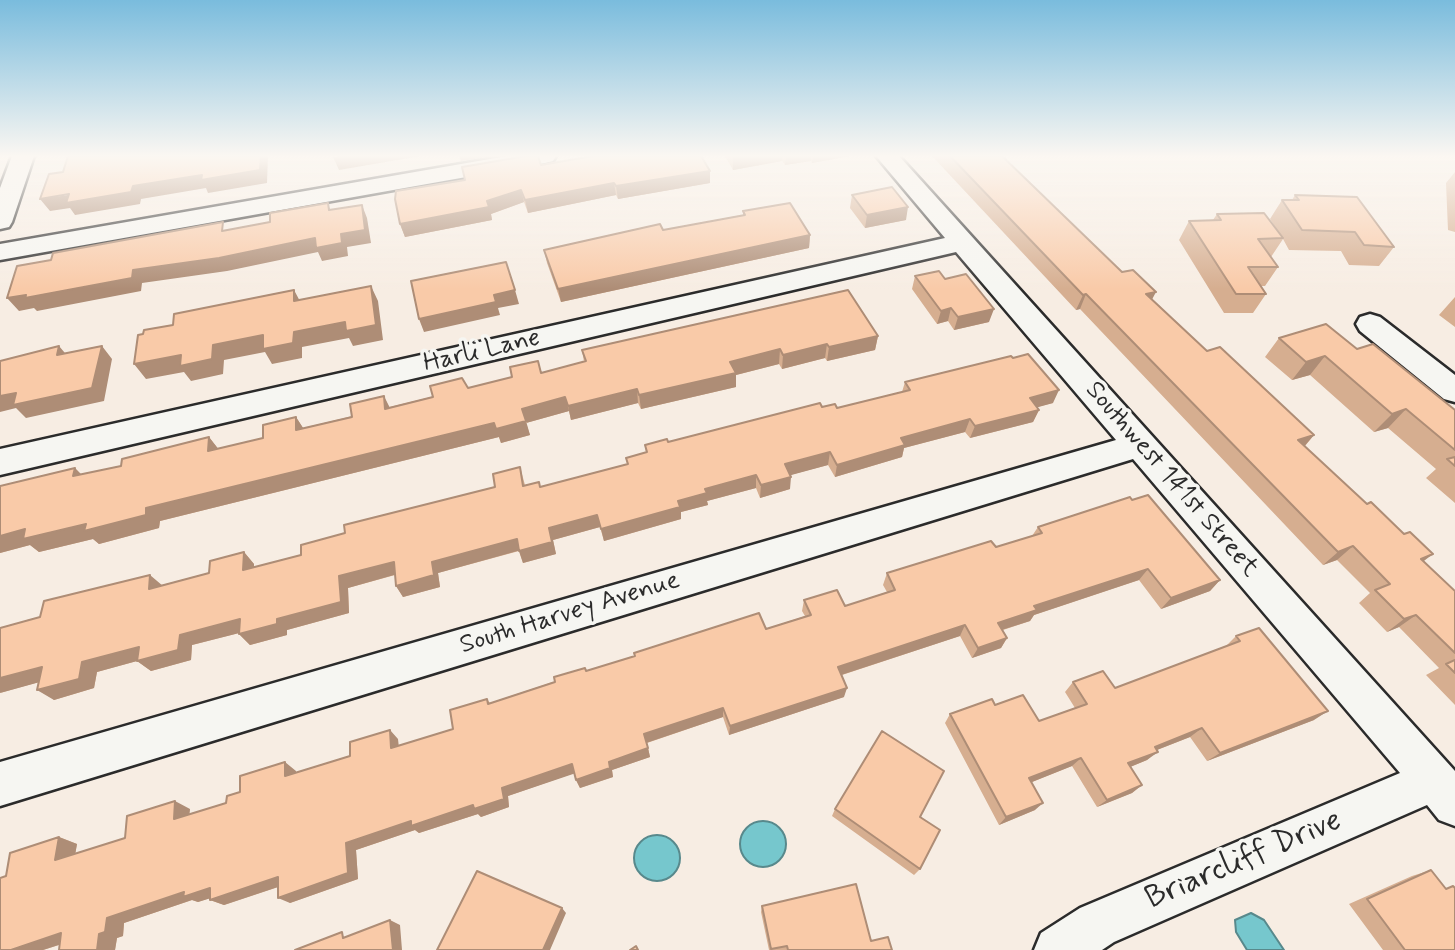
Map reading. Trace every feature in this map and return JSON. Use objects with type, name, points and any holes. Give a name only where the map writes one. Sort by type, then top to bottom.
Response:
[{"type":"street","points":[[0,222],[8,200]]},
{"type":"street","points":[[0,252],[293,200]]},
{"type":"street","name":"Southwest 141st Street","points":[[927,200],[1444,792]]},
{"type":"street","name":"Harli Lane","points":[[0,462],[964,242]]},
{"type":"street","points":[[1370,324],[1455,391]]},
{"type":"street","name":"South Harvey Avenue","points":[[0,784],[1140,445]]},
{"type":"street","name":"Briarcliff Drive","points":[[1058,950],[1097,925],[1444,792]]},
{"type":"water","points":[[763,821],[779,828],[786,844],[779,860],[763,867],[747,860],[740,844],[747,828]]},
{"type":"water","points":[[657,835],[673,842],[680,858],[673,874],[657,881],[641,874],[634,858],[641,842]]},
{"type":"water","points":[[1251,913],[1264,920],[1284,950],[1247,950],[1236,932],[1235,920]]},
{"type":"building","points":[[395,200],[489,200],[489,207],[400,224]]},
{"type":"building","points":[[856,200],[903,200],[908,207],[867,215]]},
{"type":"building","points":[[992,200],[1048,200],[1122,272],[1133,270],[1156,292],[1146,294],[1207,351],[1220,347],[1314,435],[1298,440],[1367,504],[1371,502],[1404,534],[1410,532],[1433,554],[1421,559],[1455,591],[1455,653],[1416,615],[1404,619],[1375,590],[1390,584],[1353,546],[1338,552],[1086,294],[1083,295]]},
{"type":"building","points":[[1282,200],[1359,200],[1394,247],[1364,245],[1355,232],[1302,230]]},
{"type":"building","points":[[328,203],[329,210],[362,205],[365,230],[341,234],[342,243],[316,248],[315,238],[219,258],[133,270],[132,278],[25,298],[26,295],[7,298],[17,266],[51,260],[53,253],[223,222],[222,231],[270,222],[270,213]]},
{"type":"building","points":[[790,203],[810,235],[558,289],[544,250],[660,224],[663,230],[745,215],[743,211]]},
{"type":"building","points":[[1264,213],[1283,238],[1258,239],[1278,267],[1248,267],[1266,294],[1236,294],[1189,221],[1221,220],[1217,214]]},
{"type":"building","points":[[506,262],[515,290],[494,295],[496,302],[419,319],[411,281]]},
{"type":"building","points":[[939,271],[945,279],[966,274],[994,309],[958,317],[951,308],[941,311],[915,276]]},
{"type":"building","points":[[371,286],[376,325],[346,331],[345,322],[294,332],[293,343],[263,349],[263,335],[213,345],[212,359],[180,366],[181,355],[134,364],[138,335],[143,334],[144,330],[173,325],[174,314],[294,290],[294,301]]},
{"type":"building","points":[[848,290],[878,336],[829,347],[827,344],[783,355],[780,349],[730,362],[736,373],[639,395],[637,389],[568,406],[565,397],[522,409],[526,421],[496,429],[494,423],[146,508],[146,515],[84,531],[86,524],[23,539],[25,529],[0,536],[0,486],[75,468],[73,476],[121,466],[122,459],[209,437],[208,451],[263,438],[263,425],[296,417],[296,430],[352,417],[350,404],[384,396],[385,409],[433,397],[430,386],[462,378],[468,388],[512,377],[510,367],[538,361],[541,373],[586,361],[582,350]]},
{"type":"building","points":[[1326,324],[1357,349],[1373,344],[1455,410],[1455,450],[1406,409],[1392,414],[1325,356],[1306,362],[1279,338]]},
{"type":"building","points":[[59,346],[57,355],[102,346],[92,388],[13,405],[16,393],[0,396],[0,361]]},
{"type":"building","points":[[1028,354],[1059,390],[1030,398],[1039,410],[975,426],[970,419],[901,438],[905,445],[837,465],[830,452],[785,464],[791,477],[761,485],[756,475],[705,489],[707,493],[678,501],[680,507],[601,529],[597,515],[549,528],[552,542],[519,551],[517,539],[432,562],[434,575],[396,586],[394,562],[339,576],[341,602],[277,619],[277,624],[239,634],[240,619],[180,635],[178,650],[137,661],[139,647],[82,662],[79,679],[37,690],[42,667],[0,678],[0,628],[40,617],[44,601],[150,575],[149,589],[209,573],[210,561],[244,552],[243,570],[301,555],[301,545],[345,533],[344,525],[495,487],[493,474],[520,467],[523,486],[539,482],[540,487],[628,464],[626,458],[647,452],[645,445],[667,439],[668,442],[820,403],[822,407],[835,404],[837,408],[910,390],[905,382]]},
{"type":"building","points":[[1455,457],[1455,466],[1447,459]]},
{"type":"building","points":[[1148,495],[1220,580],[1171,598],[1148,569],[1034,606],[1037,610],[998,623],[1007,638],[978,648],[965,625],[838,667],[847,688],[730,726],[723,708],[644,734],[648,748],[609,762],[610,768],[576,780],[572,764],[502,788],[504,799],[474,809],[473,805],[411,826],[411,821],[346,843],[348,873],[278,898],[278,877],[210,900],[210,888],[183,897],[184,892],[107,918],[105,932],[99,934],[97,950],[59,950],[61,933],[11,950],[0,950],[0,878],[6,876],[10,853],[59,837],[55,860],[125,838],[127,816],[175,801],[174,819],[226,803],[227,796],[240,792],[240,776],[285,762],[285,776],[350,756],[350,742],[390,730],[391,748],[453,729],[450,710],[487,699],[488,704],[555,682],[554,677],[585,668],[586,671],[635,656],[634,653],[759,613],[766,629],[811,615],[804,600],[837,590],[845,606],[895,590],[887,573],[991,541],[996,547],[1042,533],[1038,527],[1130,497],[1132,500]]},
{"type":"building","points":[[1259,628],[1328,711],[1220,753],[1202,728],[1155,747],[1158,752],[1128,763],[1142,785],[1107,800],[1081,758],[1029,778],[1043,803],[1006,817],[950,714],[992,699],[995,705],[1023,695],[1039,721],[1087,704],[1073,682],[1103,671],[1115,688],[1240,641],[1236,636]]},
{"type":"building","points":[[1455,660],[1455,673],[1446,664]]},
{"type":"building","points":[[882,731],[944,771],[920,817],[940,830],[920,869],[835,809]]},
{"type":"building","points":[[1431,870],[1446,889],[1453,886],[1455,888],[1455,950],[1405,950],[1367,899]]},
{"type":"building","points":[[477,871],[562,908],[543,950],[437,950]]},
{"type":"building","points":[[856,884],[871,941],[888,937],[892,950],[788,950],[787,946],[771,949],[762,906]]},
{"type":"building","points":[[390,920],[393,950],[295,950],[342,932],[343,938]]}]
